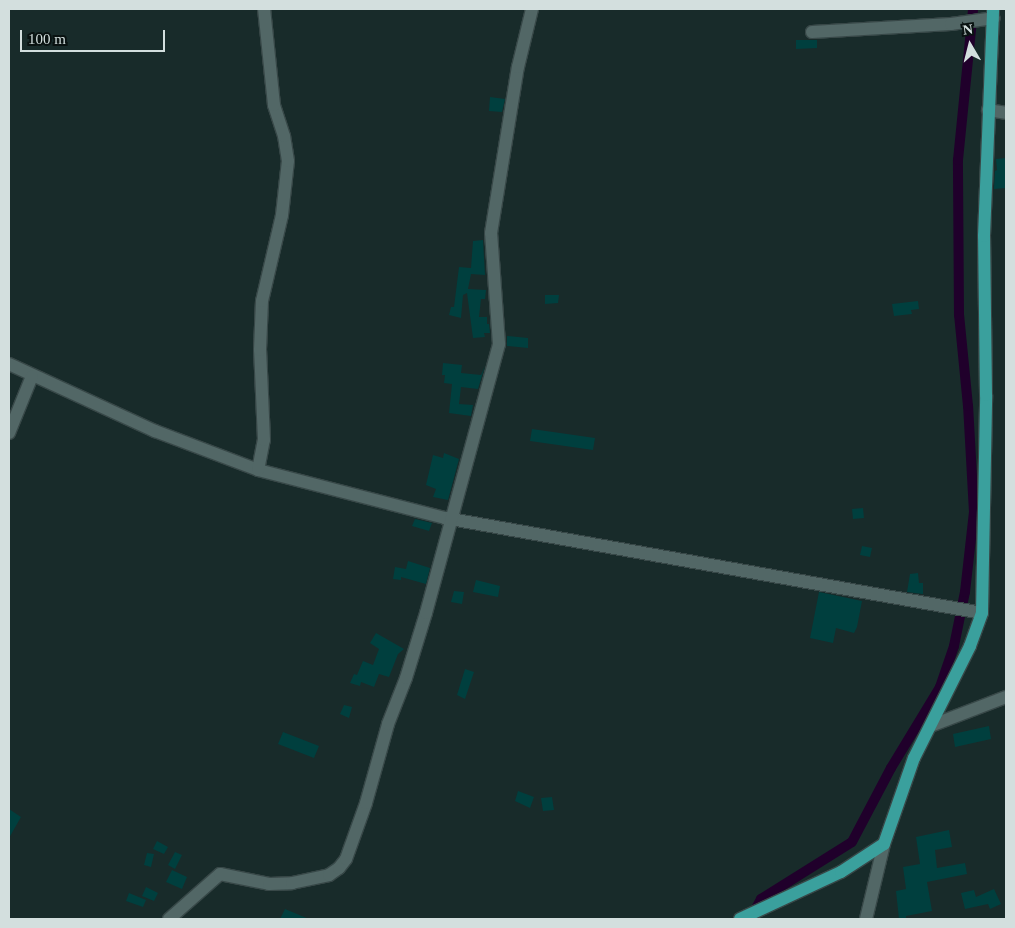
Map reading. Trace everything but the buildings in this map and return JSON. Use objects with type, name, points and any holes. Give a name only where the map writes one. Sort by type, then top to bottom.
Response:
[{"type":"main road","points":[[740,919],[841,872],[884,844],[914,758],[933,725],[970,646],[977,611],[986,395],[984,236],[988,110],[994,13]]},
{"type":"street","points":[[258,470],[264,440],[260,350],[262,301],[282,215],[288,161],[284,136],[274,105],[264,9]]},
{"type":"street","points":[[170,919],[220,874],[269,884],[292,883],[330,875],[346,859],[366,803],[388,724],[406,678],[499,344],[492,233],[518,67],[532,9]]},
{"type":"street","points":[[812,32],[951,24],[979,21],[994,13]]},
{"type":"street","points":[[988,110],[1006,112]]},
{"type":"street","points":[[9,364],[155,431],[258,470],[451,518],[940,606],[977,611]]},
{"type":"street","points":[[9,432],[32,376]]},
{"type":"street","points":[[933,725],[1006,697]]},
{"type":"street","points":[[866,919],[884,844]]},
{"type":"waterway","points":[[753,914],[761,899],[852,842],[891,768],[940,687],[954,646],[965,592],[974,512],[968,406],[959,315],[958,160],[973,9]]}]
